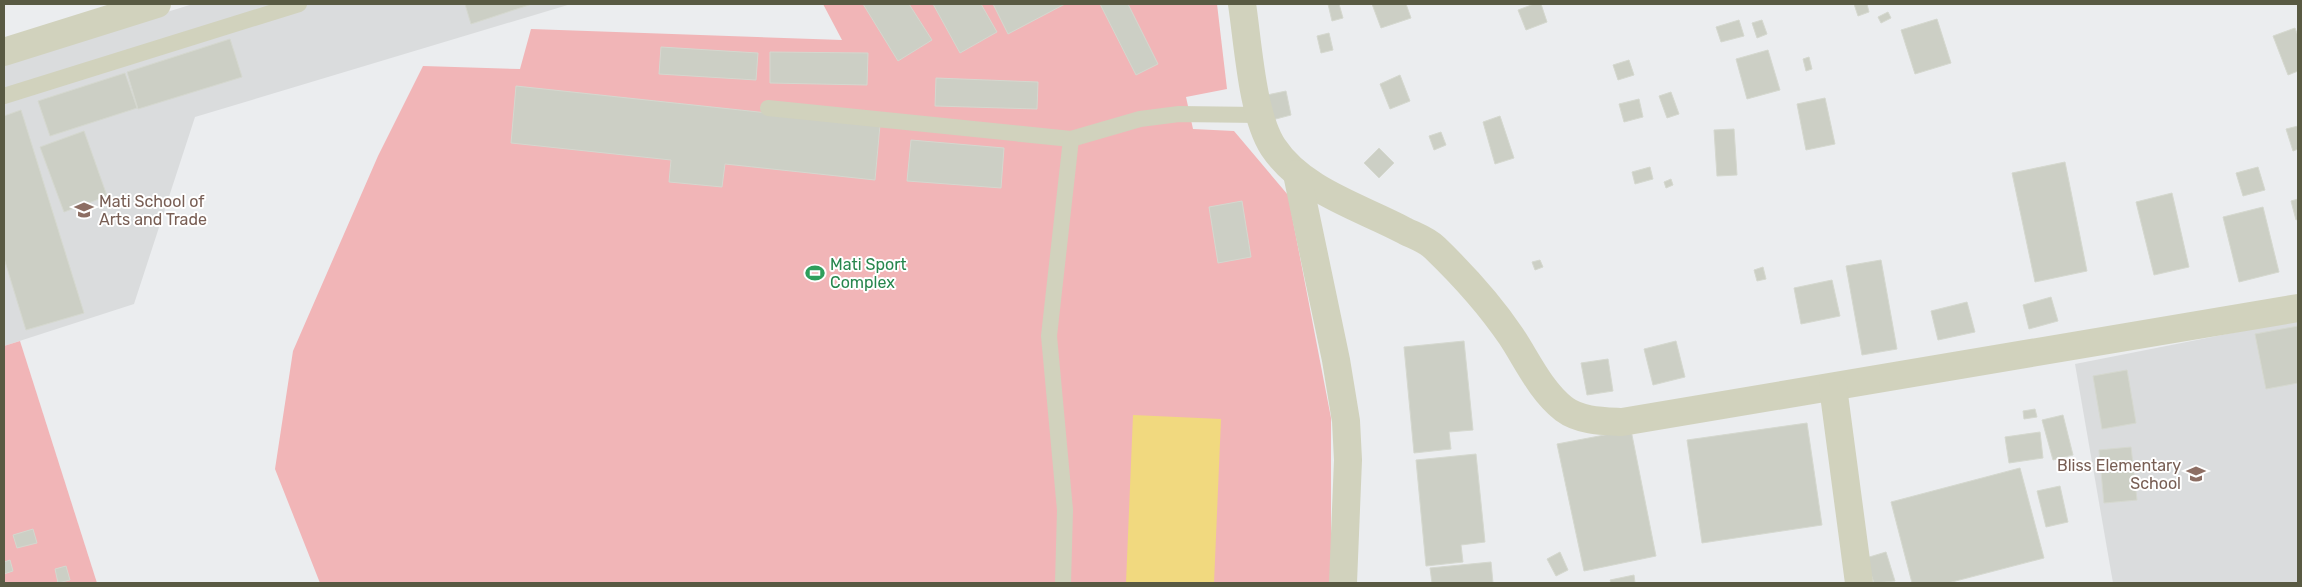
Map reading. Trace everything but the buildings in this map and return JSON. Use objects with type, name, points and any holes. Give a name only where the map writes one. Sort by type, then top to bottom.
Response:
[{"type":"street","points":[[4,52],[157,4]]},
{"type":"street","points":[[1242,4],[1259,115],[1273,146],[1297,174],[1331,195],[1379,217],[1432,245],[1476,288],[1511,336],[1546,390],[1565,410],[1590,420],[1622,422],[2298,308]]},
{"type":"street","points":[[1297,174],[1336,360],[1346,421],[1348,460],[1343,583]]},
{"type":"street","points":[[1833,387],[1859,583]]},
{"type":"lane","points":[[4,96],[299,4]]},
{"type":"lane","points":[[768,108],[1071,139],[1140,119],[1179,114],[1259,115]]},
{"type":"lane","points":[[1064,583],[1064,510],[1049,336],[1071,139]]},
{"type":"shaded area","name":"Mati School of Arts and Trade","points":[[193,4],[571,4],[195,117],[134,304],[4,346],[4,62]]},
{"type":"shaded area","name":"Mati Sport Complex","points":[[823,4],[1217,4],[1227,89],[1186,97],[1193,129],[1234,131],[1288,195],[1331,418],[1331,583],[320,583],[275,469],[293,351],[378,156],[423,66],[520,69],[531,29],[842,40]]},
{"type":"shaded area","name":"Bliss Elementary School","points":[[2298,320],[2298,583],[2113,583],[2075,364]]},
{"type":"shaded area","points":[[20,341],[97,583],[4,583],[4,346]]},
{"type":"shaded area","points":[[1133,415],[1221,419],[1214,583],[1126,583]]},
{"type":"place","name":"Mati School of Arts and Trade","points":[[84,210]]},
{"type":"place","name":"Mati Sport Complex","points":[[815,273]]},
{"type":"place","name":"Bliss Elementary School","points":[[2196,474]]}]
